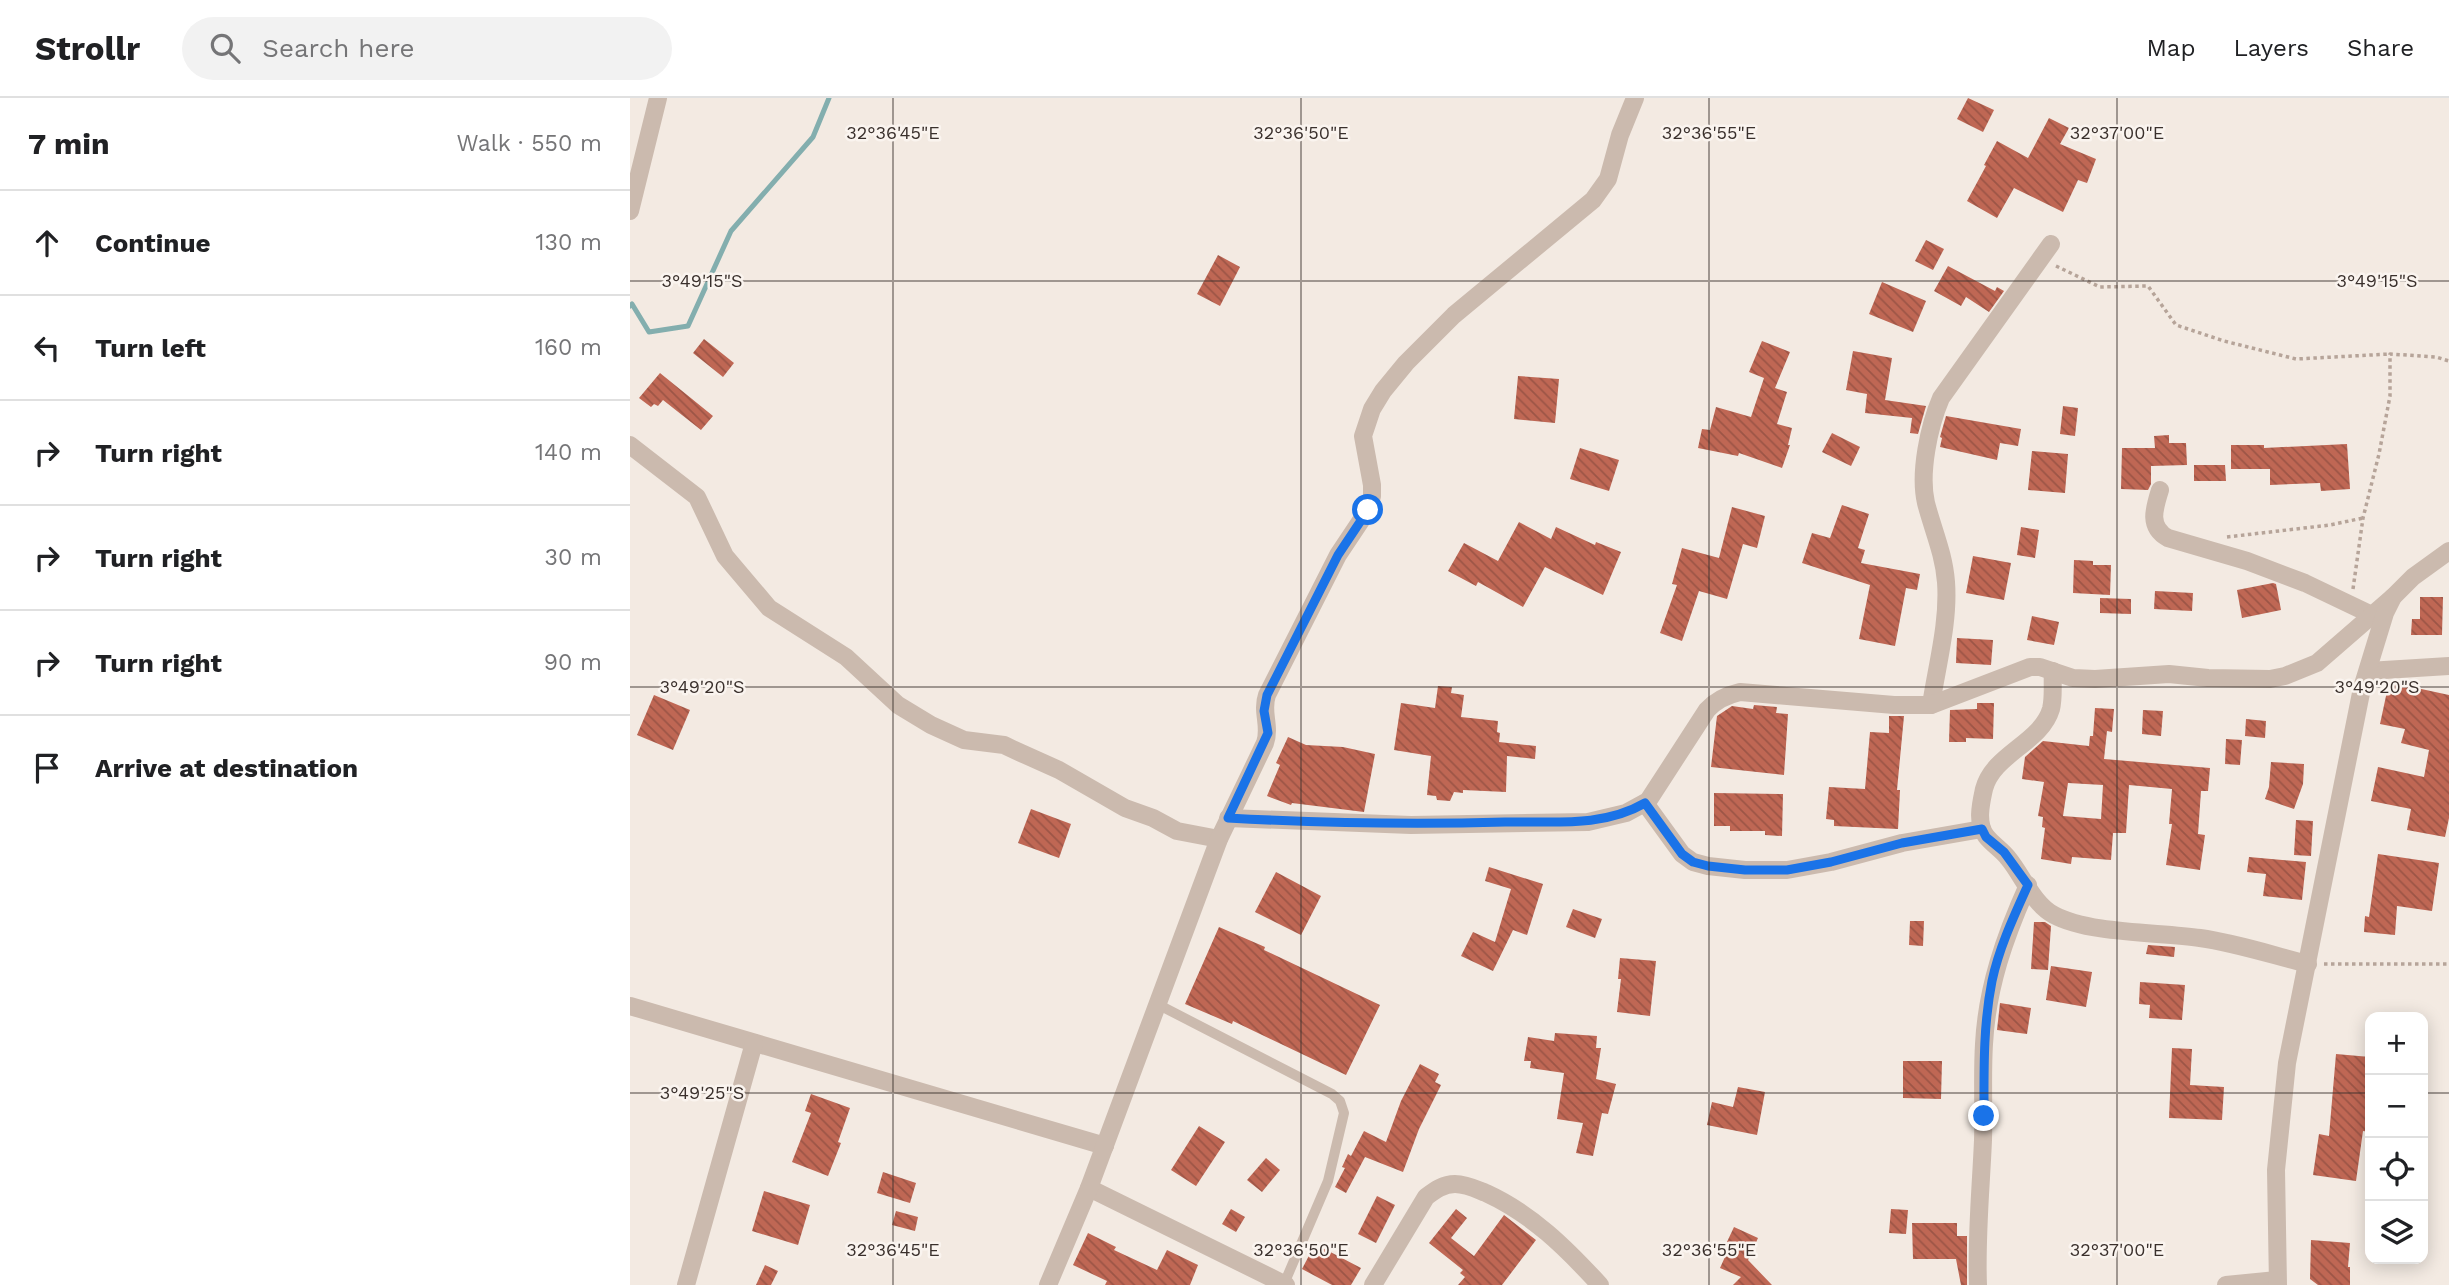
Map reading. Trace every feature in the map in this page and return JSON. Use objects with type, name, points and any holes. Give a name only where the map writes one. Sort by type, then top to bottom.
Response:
[{"type":"street","points":[[630,211],[658,98]]},
{"type":"street","points":[[1048,1285],[1089,1188],[1219,839],[1268,733],[1264,711],[1267,695],[1338,555],[1368,510],[1372,485],[1363,439],[1372,409],[1406,363],[1454,315],[1593,200],[1608,179],[1620,135],[1635,98]]},
{"type":"street","points":[[1931,705],[1947,604],[1940,543],[1927,505],[1924,481],[1933,417],[1941,398],[2051,244]]},
{"type":"street","points":[[630,445],[697,497],[724,556],[769,608],[846,657],[898,705],[931,725],[964,740],[1004,746],[1059,770],[1125,808],[1177,831],[1219,839]]},
{"type":"street","points":[[2160,490],[2153,514],[2155,527],[2160,534],[2247,561],[2305,583],[2372,615]]},
{"type":"street","points":[[1228,818],[1411,825],[1588,822],[1626,813],[1645,803],[1653,795],[1707,710],[1730,694],[1740,692],[1894,705],[1931,705],[2022,668],[2040,667],[2073,678],[2095,679],[2169,674],[2208,678],[2270,679],[2285,676],[2317,663],[2413,577],[2449,551]]},
{"type":"street","points":[[2226,1285],[2278,1283],[2276,1170],[2287,1063],[2368,671],[2385,613],[2393,597]]},
{"type":"street","points":[[2368,671],[2449,666]]},
{"type":"street","points":[[2053,671],[2052,701],[2048,716],[2034,734],[1994,770],[1985,786],[1980,812],[1986,837],[2004,852],[2039,904],[2053,915],[2079,925],[2202,938],[2308,964]]},
{"type":"street","points":[[1645,803],[1682,854],[1693,862],[1745,870],[1787,870],[1831,862],[1902,843],[1982,829]]},
{"type":"street","points":[[1980,1282],[1984,1044],[1988,1006],[2004,942],[2028,885]]},
{"type":"street","points":[[630,1006],[1105,1146]]},
{"type":"street","points":[[686,1285],[754,1043]]},
{"type":"street","points":[[1373,1285],[1426,1197],[1437,1189],[1453,1184],[1469,1186],[1494,1197],[1531,1219],[1600,1285]]},
{"type":"street","points":[[1089,1188],[1285,1285]]},
{"type":"lane","points":[[1158,1005],[1332,1094],[1343,1106],[1328,1181],[1285,1285]]},
{"type":"path","points":[[2056,266],[2100,286],[2148,286],[2176,325],[2224,341],[2296,359],[2390,354],[2436,357],[2449,361]]},
{"type":"path","points":[[2351,605],[2363,518],[2390,396],[2390,354]]},
{"type":"path","points":[[2221,538],[2330,525],[2363,518]]},
{"type":"path","points":[[2308,964],[2449,964]]},
{"type":"building","points":[[1968,98],[1994,110],[1983,132],[1957,119]]},
{"type":"building","points":[[2049,118],[2069,128],[2060,144],[2096,159],[2087,183],[2078,180],[2063,212],[2014,188],[1997,218],[1967,201],[1997,141],[2028,158]]},
{"type":"building","points":[[1926,240],[1944,249],[1933,270],[1915,261]]},
{"type":"building","points":[[1218,255],[1240,267],[1220,306],[1197,294]]},
{"type":"building","points":[[1948,266],[1995,291],[1997,287],[2004,291],[1989,312],[1966,297],[1961,306],[1934,291]]},
{"type":"building","points":[[1882,282],[1926,301],[1913,332],[1869,314]]},
{"type":"building","points":[[704,339],[734,363],[723,377],[693,353]]},
{"type":"building","points":[[1762,341],[1790,352],[1775,388],[1787,392],[1777,424],[1792,428],[1790,445],[1782,468],[1739,453],[1738,456],[1698,448],[1702,429],[1710,430],[1716,407],[1751,417],[1764,378],[1749,372]]},
{"type":"building","points":[[1853,351],[1892,358],[1885,400],[1926,406],[1918,434],[1910,433],[1912,418],[1865,413],[1867,394],[1846,390]]},
{"type":"building","points":[[660,373],[713,416],[701,430],[663,400],[658,406],[654,404],[651,407],[639,398]]},
{"type":"building","points":[[1518,376],[1559,379],[1555,423],[1514,419]]},
{"type":"building","points":[[2063,406],[2078,408],[2075,436],[2060,434]]},
{"type":"building","points":[[1946,416],[2021,429],[2018,446],[2000,443],[1997,460],[1940,447]]},
{"type":"building","points":[[1832,433],[1860,447],[1851,466],[1822,452]]},
{"type":"building","points":[[2169,435],[2169,443],[2186,443],[2187,465],[2151,466],[2151,484],[2148,490],[2121,489],[2122,448],[2155,448],[2154,436]]},
{"type":"building","points":[[2347,444],[2350,489],[2321,491],[2320,483],[2270,485],[2270,469],[2231,469],[2231,445],[2264,445],[2264,448]]},
{"type":"building","points":[[1580,448],[1619,460],[1609,491],[1570,479]]},
{"type":"building","points":[[2032,451],[2068,454],[2065,493],[2028,490]]},
{"type":"building","points":[[2194,465],[2225,465],[2226,481],[2194,481]]},
{"type":"building","points":[[1842,505],[1869,514],[1858,548],[1865,550],[1861,563],[1920,574],[1917,590],[1906,588],[1895,646],[1859,639],[1870,585],[1802,563],[1812,533],[1830,538]]},
{"type":"building","points":[[1732,507],[1765,516],[1757,548],[1743,544],[1727,599],[1699,591],[1682,641],[1660,633],[1677,585],[1672,584],[1682,548],[1719,558]]},
{"type":"building","points":[[1519,522],[1551,539],[1556,527],[1595,545],[1596,542],[1621,552],[1603,595],[1545,567],[1523,607],[1478,582],[1476,586],[1448,571],[1464,543],[1498,561]]},
{"type":"building","points":[[2021,527],[2039,530],[2035,558],[2017,555]]},
{"type":"building","points":[[1973,556],[2011,563],[2004,600],[1966,593]]},
{"type":"building","points":[[2074,560],[2093,561],[2093,565],[2111,565],[2110,595],[2073,593]]},
{"type":"building","points":[[2276,584],[2281,610],[2242,618],[2237,590]]},
{"type":"building","points":[[2155,591],[2193,593],[2192,611],[2154,609]]},
{"type":"building","points":[[2420,597],[2443,597],[2442,635],[2411,635],[2412,619],[2420,619]]},
{"type":"building","points":[[2100,598],[2131,599],[2131,614],[2100,613]]},
{"type":"building","points":[[2032,616],[2059,622],[2054,645],[2027,640]]},
{"type":"building","points":[[1957,638],[1993,640],[1991,665],[1956,663]]},
{"type":"building","points":[[2389,682],[2449,695],[2449,818],[2445,837],[2407,830],[2411,809],[2371,801],[2378,767],[2424,777],[2429,750],[2401,743],[2405,729],[2380,724]]},
{"type":"building","points":[[1438,686],[1452,687],[1451,693],[1464,695],[1461,717],[1498,721],[1499,742],[1536,746],[1535,759],[1507,756],[1506,792],[1463,790],[1463,793],[1454,792],[1450,801],[1437,800],[1436,796],[1427,795],[1431,756],[1394,750],[1401,703],[1435,708]]},
{"type":"building","points":[[654,695],[690,710],[673,750],[637,735]]},
{"type":"building","points":[[1977,703],[1994,703],[1993,739],[1966,738],[1966,742],[1949,742],[1950,710],[1977,709]]},
{"type":"building","points":[[1754,705],[1777,707],[1776,713],[1788,714],[1784,775],[1711,767],[1717,716],[1732,706],[1753,709]]},
{"type":"building","points":[[2095,708],[2114,709],[2112,732],[2107,731],[2104,759],[2210,768],[2208,791],[2201,791],[2198,834],[2205,835],[2200,870],[2166,865],[2172,824],[2169,824],[2172,789],[2129,785],[2126,833],[2113,833],[2111,860],[2072,857],[2071,864],[2041,859],[2045,828],[2042,827],[2043,817],[2038,816],[2044,782],[2022,779],[2025,757],[2043,741],[2089,746],[2090,736],[2093,736]],"holes":[[[2068,783],[2103,785],[2101,819],[2063,816]]]},
{"type":"building","points":[[2143,710],[2163,711],[2161,736],[2142,734]]},
{"type":"building","points":[[1889,716],[1904,716],[1897,790],[1900,790],[1898,829],[1834,826],[1834,820],[1826,819],[1829,787],[1865,789],[1870,732],[1889,733]]},
{"type":"building","points":[[2246,719],[2266,721],[2265,738],[2245,736]]},
{"type":"building","points":[[1288,737],[1306,745],[1343,747],[1375,754],[1364,812],[1291,805],[1267,796],[1280,765],[1276,763]]},
{"type":"building","points":[[2226,739],[2242,740],[2240,765],[2225,764]]},
{"type":"building","points":[[2271,762],[2304,764],[2303,784],[2294,809],[2265,799]]},
{"type":"building","points":[[1714,793],[1783,794],[1782,836],[1765,835],[1765,831],[1730,831],[1730,826],[1714,826]]},
{"type":"building","points":[[1031,809],[1071,824],[1059,858],[1018,843]]},
{"type":"building","points":[[2296,820],[2313,821],[2311,856],[2294,855]]},
{"type":"building","points":[[2378,854],[2439,863],[2432,911],[2397,906],[2395,935],[2364,932],[2365,916],[2369,917]]},
{"type":"building","points":[[2249,857],[2306,862],[2302,900],[2263,896],[2266,874],[2247,872]]},
{"type":"building","points":[[1489,867],[1543,884],[1527,935],[1513,930],[1493,971],[1461,956],[1473,932],[1495,942],[1511,889],[1485,881]]},
{"type":"building","points":[[1276,872],[1321,896],[1301,935],[1255,912]]},
{"type":"building","points":[[1573,909],[1602,919],[1595,938],[1566,927]]},
{"type":"building","points":[[1910,921],[1924,921],[1923,946],[1909,945]]},
{"type":"building","points":[[2034,922],[2045,922],[2051,926],[2048,970],[2031,969]]},
{"type":"building","points":[[1219,927],[1380,1005],[1346,1075],[1233,1021],[1232,1024],[1185,1004]]},
{"type":"building","points":[[2148,945],[2175,947],[2174,957],[2146,954]]},
{"type":"building","points":[[1620,958],[1656,961],[1650,1016],[1617,1012],[1621,979],[1618,979]]},
{"type":"building","points":[[2051,966],[2092,972],[2086,1007],[2046,1000]]},
{"type":"building","points":[[2140,982],[2185,985],[2182,1020],[2149,1018],[2150,1005],[2139,1004]]},
{"type":"building","points":[[2000,1003],[2031,1008],[2027,1034],[1997,1030]]},
{"type":"building","points":[[1555,1033],[1597,1036],[1596,1048],[1601,1048],[1596,1079],[1616,1084],[1608,1114],[1602,1113],[1593,1156],[1576,1153],[1583,1123],[1557,1119],[1564,1073],[1530,1068],[1531,1061],[1524,1061],[1528,1037],[1554,1041]]},
{"type":"building","points":[[2172,1048],[2192,1049],[2190,1085],[2224,1087],[2222,1120],[2169,1118]]},
{"type":"building","points":[[2336,1054],[2365,1057],[2365,1131],[2356,1181],[2313,1175],[2319,1134],[2329,1136]]},
{"type":"building","points":[[1903,1061],[1942,1061],[1941,1099],[1903,1098]]},
{"type":"building","points":[[1420,1064],[1439,1074],[1435,1082],[1441,1085],[1419,1129],[1403,1172],[1365,1157],[1346,1193],[1335,1187],[1345,1168],[1342,1167],[1348,1154],[1351,1156],[1364,1131],[1386,1142],[1401,1101]]},
{"type":"building","points":[[1738,1087],[1765,1092],[1757,1135],[1707,1125],[1712,1102],[1733,1107]]},
{"type":"building","points":[[811,1094],[850,1108],[838,1142],[841,1143],[828,1176],[792,1162],[811,1113],[805,1111]]},
{"type":"building","points":[[1199,1126],[1225,1142],[1196,1186],[1171,1170]]},
{"type":"building","points":[[1266,1158],[1280,1170],[1262,1192],[1247,1180]]},
{"type":"building","points":[[883,1172],[916,1183],[910,1203],[877,1193]]},
{"type":"building","points":[[764,1191],[810,1205],[798,1245],[752,1231]]},
{"type":"building","points":[[1377,1196],[1395,1205],[1376,1243],[1358,1234]]},
{"type":"building","points":[[1231,1209],[1245,1217],[1236,1232],[1222,1224]]},
{"type":"building","points":[[1456,1209],[1467,1218],[1451,1238],[1474,1256],[1504,1215],[1536,1240],[1502,1285],[1458,1285],[1465,1277],[1460,1273],[1463,1270],[1429,1243]]},
{"type":"building","points":[[1891,1209],[1908,1210],[1906,1234],[1889,1233]]},
{"type":"building","points":[[896,1211],[918,1217],[915,1231],[892,1225]]},
{"type":"building","points":[[1912,1223],[1957,1223],[1957,1236],[1967,1236],[1967,1285],[1961,1285],[1956,1259],[1913,1259]]},
{"type":"building","points":[[1734,1227],[1758,1238],[1748,1260],[1772,1285],[1733,1285],[1741,1277],[1720,1268]]},
{"type":"building","points":[[1088,1233],[1116,1247],[1114,1250],[1157,1270],[1167,1250],[1198,1265],[1190,1285],[1105,1285],[1107,1281],[1073,1265]]},
{"type":"building","points":[[2311,1240],[2350,1243],[2350,1285],[2318,1285],[2310,1279]]},
{"type":"building","points":[[1315,1244],[1361,1268],[1351,1285],[1332,1285],[1302,1269]]},
{"type":"building","points":[[765,1265],[778,1271],[771,1285],[756,1285]]},
{"type":"waterway","points":[[630,306],[632,304],[649,332],[688,326],[731,231],[813,137],[829,98]]},
{"type":"route","points":[[1368,510],[1338,555],[1267,695],[1264,711],[1268,733],[1265,743],[1228,818],[1411,825],[1588,822],[1626,813],[1645,803],[1682,854],[1693,862],[1745,870],[1787,870],[1831,862],[1902,843],[1982,829],[1986,837],[2004,852],[2028,885],[2008,930],[1993,978],[1984,1044],[1984,1116]]}]
